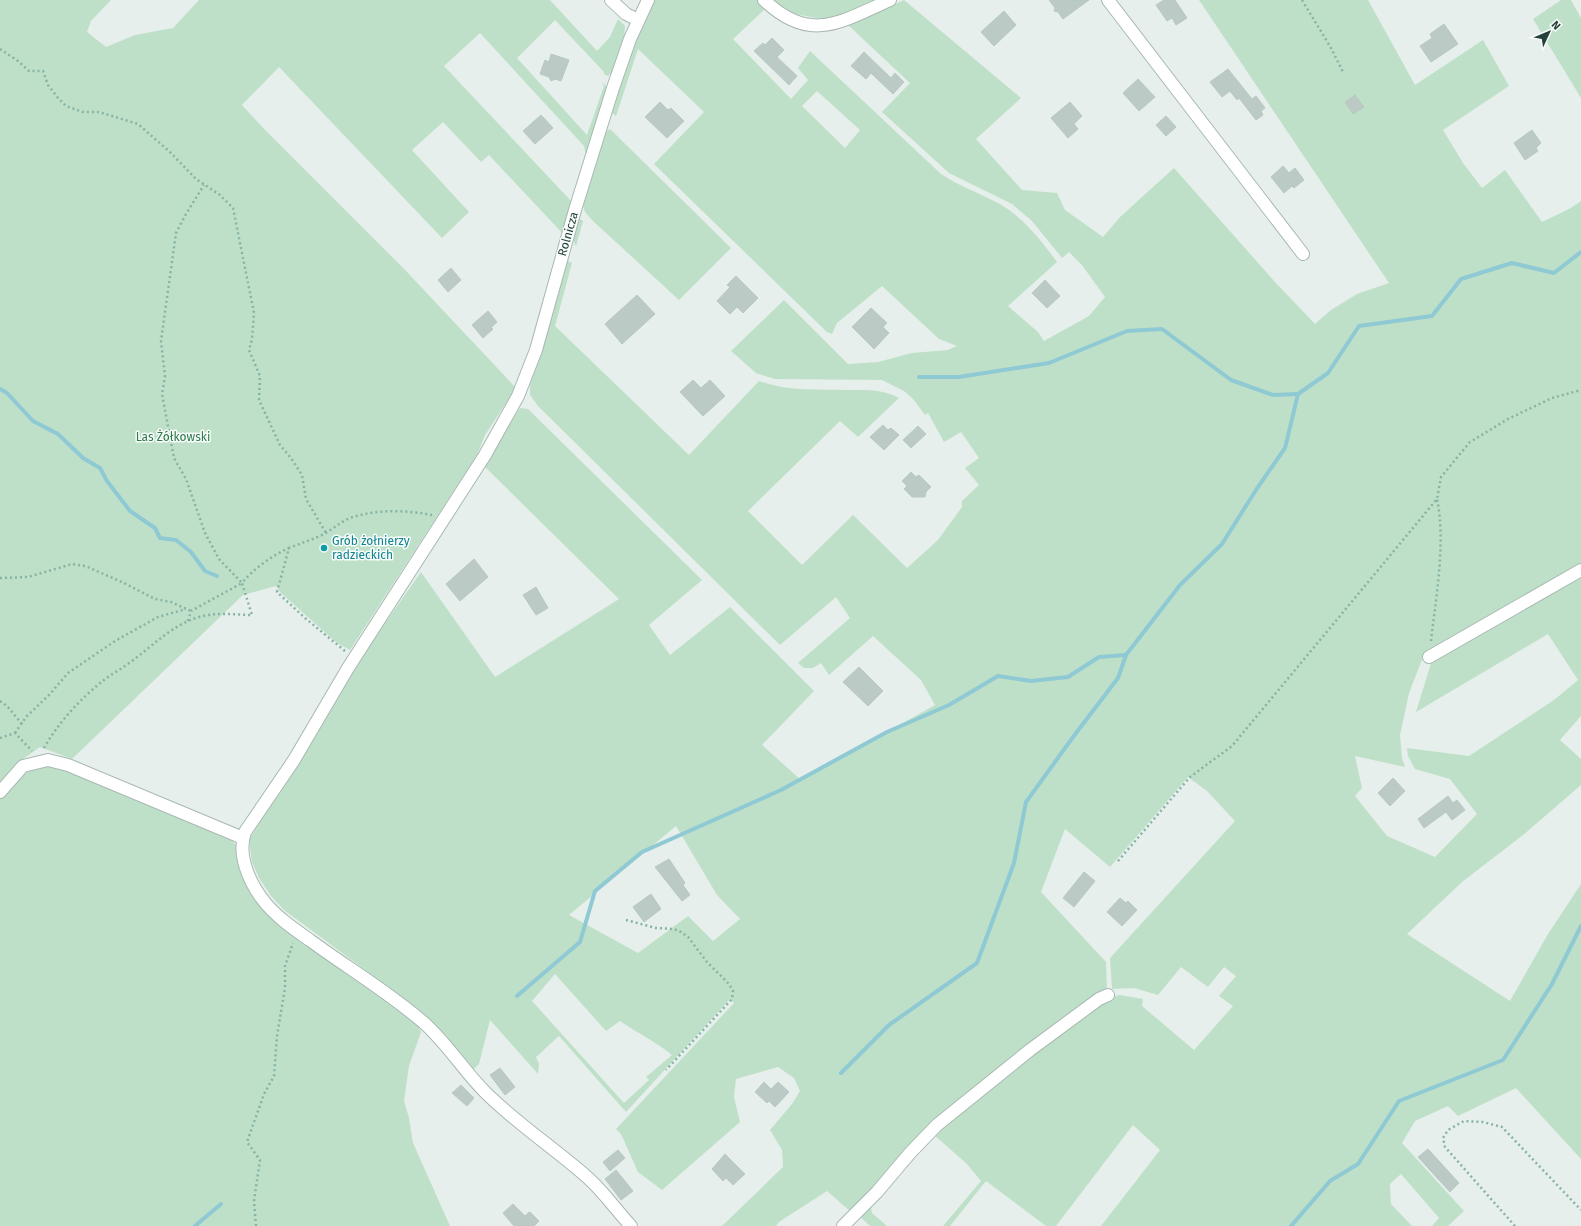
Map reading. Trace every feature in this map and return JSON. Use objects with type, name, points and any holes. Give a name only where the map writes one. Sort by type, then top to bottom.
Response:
[{"type":"street","points":[[611,0],[626,14],[638,20]]},
{"type":"street","name":"Rolnicza","points":[[243,838],[245,832],[294,760],[354,658],[480,463],[518,396],[536,350],[577,203],[613,88],[638,20],[648,0]]},
{"type":"street","points":[[764,0],[790,20],[805,25],[819,26],[844,20],[890,0]]},
{"type":"street","points":[[1108,0],[1303,254]]},
{"type":"street","points":[[1429,657],[1581,570]]},
{"type":"street","points":[[0,792],[23,766],[48,760],[68,764],[243,838],[242,845],[245,864],[256,890],[269,907],[294,929],[380,988],[423,1022],[445,1044],[485,1092],[516,1120],[588,1178],[631,1226]]},
{"type":"street","points":[[843,1226],[877,1192],[910,1153],[937,1125],[1030,1050],[1099,999],[1108,995]]},
{"type":"path","points":[[1302,0],[1331,48],[1342,72]]},
{"type":"path","points":[[0,48],[29,71],[44,70],[48,84],[66,106],[83,112],[99,112],[138,124],[170,152],[181,165],[204,186],[220,195],[233,208],[254,312],[252,339],[249,350],[260,376],[259,400],[280,445],[291,458],[302,476],[306,499],[326,533]]},
{"type":"path","points":[[42,762],[41,753],[54,732],[95,687],[132,661],[166,633],[188,621],[214,614],[252,615],[242,583],[219,559],[205,533],[186,479],[174,458],[162,394],[165,377],[161,341],[176,233],[204,186]]},
{"type":"path","points":[[1429,657],[1438,580],[1440,514],[1437,499],[1441,477],[1470,442],[1508,419],[1552,398],[1581,390]]},
{"type":"path","points":[[1118,861],[1190,777],[1232,746],[1437,499]]},
{"type":"path","points":[[188,621],[191,612],[242,583],[259,567],[281,552],[326,533],[338,524],[350,518],[387,511],[418,512],[445,517]]},
{"type":"path","points":[[289,548],[277,592],[339,648],[354,658]]},
{"type":"path","points":[[0,578],[12,579],[28,577],[72,564],[85,566],[122,582],[155,599],[171,602],[191,612]]},
{"type":"path","points":[[0,738],[15,733],[68,673],[115,641],[158,617],[186,609]]},
{"type":"path","points":[[0,701],[7,706],[22,724]]},
{"type":"path","points":[[15,733],[42,762]]},
{"type":"path","points":[[626,920],[656,928],[674,929],[681,932],[688,937],[707,962],[729,984],[733,991],[732,999],[666,1070]]},
{"type":"path","points":[[256,1226],[254,1201],[260,1160],[248,1142],[264,1094],[274,1076],[278,1026],[285,988],[285,966],[293,946],[294,929]]},
{"type":"path","points":[[1515,1226],[1445,1147],[1443,1138],[1448,1130],[1460,1122],[1468,1121],[1502,1127],[1581,1210]]},
{"type":"green space","name":"Las Żółkowski","points":[[0,0],[111,0],[91,21],[87,32],[106,47],[135,35],[173,28],[199,0],[550,0],[597,51],[610,37],[618,19],[625,26],[623,46],[619,59],[616,66],[608,76],[604,74],[604,72],[555,20],[517,58],[587,135],[604,86],[601,82],[609,88],[586,156],[584,146],[480,33],[444,66],[573,203],[564,235],[489,155],[481,162],[443,122],[412,150],[469,212],[442,238],[279,67],[242,105],[265,130],[406,271],[516,388],[485,435],[477,455],[350,650],[337,643],[281,593],[276,586],[243,595],[72,759],[40,747],[23,759],[0,783]]},
{"type":"green space","points":[[653,0],[758,0],[765,7],[764,10],[733,39],[791,99],[808,80],[798,68],[810,51],[941,174],[998,203],[1016,215],[1038,237],[1057,262],[1008,306],[1038,332],[1044,341],[1089,316],[1105,297],[1082,265],[1069,252],[1062,258],[1032,221],[1012,204],[949,173],[882,112],[910,83],[848,25],[904,0],[1021,98],[976,139],[1022,190],[1057,193],[1065,210],[1103,237],[1120,217],[1174,168],[1275,282],[1315,324],[1331,310],[1357,294],[1389,283],[1199,0],[1368,0],[1415,85],[1483,40],[1509,86],[1443,130],[1463,163],[1482,188],[1505,170],[1542,222],[1569,209],[1581,201],[1581,564],[1423,657],[1409,693],[1400,735],[1402,758],[1405,767],[1355,756],[1362,788],[1355,796],[1387,836],[1435,857],[1477,814],[1450,779],[1415,769],[1408,756],[1407,748],[1469,756],[1554,700],[1578,680],[1548,634],[1416,712],[1432,660],[1581,574],[1581,716],[1560,740],[1581,759],[1581,785],[1523,835],[1462,882],[1407,934],[1510,1001],[1548,934],[1581,884],[1581,1159],[1516,1088],[1458,1116],[1448,1106],[1415,1121],[1402,1143],[1464,1211],[1448,1226],[1432,1226],[1439,1218],[1401,1174],[1390,1184],[1391,1204],[1412,1226],[1101,1226],[1160,1150],[1133,1125],[1056,1226],[1046,1226],[986,1181],[950,1226],[943,1226],[981,1181],[967,1164],[933,1134],[965,1107],[1109,997],[1120,995],[1143,999],[1142,1006],[1194,1050],[1233,1006],[1219,996],[1236,976],[1224,967],[1208,987],[1181,967],[1158,995],[1134,988],[1112,989],[1110,958],[1235,821],[1207,791],[1188,777],[1110,867],[1065,829],[1041,892],[1106,962],[1107,990],[940,1118],[851,1212],[827,1191],[779,1222],[776,1226],[722,1226],[783,1167],[782,1150],[770,1130],[792,1104],[800,1091],[794,1078],[778,1067],[736,1079],[734,1097],[740,1122],[662,1190],[638,1172],[621,1134],[616,1129],[734,1003],[730,999],[626,1112],[559,1036],[536,1057],[539,1064],[538,1074],[490,1020],[479,1064],[472,1071],[446,1035],[368,972],[284,910],[271,896],[259,878],[252,862],[249,840],[364,653],[421,572],[495,677],[619,599],[484,466],[520,408],[528,409],[702,580],[649,625],[670,655],[730,607],[814,691],[762,745],[801,780],[935,705],[921,680],[873,636],[829,675],[821,663],[813,668],[804,668],[798,663],[850,618],[836,597],[780,645],[538,406],[530,395],[530,385],[551,322],[566,260],[572,263],[555,326],[689,455],[759,381],[781,387],[815,390],[874,391],[887,393],[899,398],[858,437],[840,421],[748,511],[802,565],[853,515],[907,568],[938,540],[962,507],[962,501],[979,485],[965,468],[979,458],[961,432],[944,442],[928,413],[925,415],[914,400],[904,391],[882,380],[775,379],[756,373],[731,351],[784,300],[848,364],[878,362],[912,353],[948,350],[957,346],[939,339],[882,286],[837,323],[832,334],[827,332],[654,164],[704,112],[638,49],[616,116],[612,113],[633,44]],"holes":[[[817,91],[860,130],[845,148],[802,106]],[[676,826],[717,895],[740,919],[713,941],[688,916],[638,953],[569,915]],[[555,974],[606,1031],[620,1021],[659,1045],[672,1055],[646,1077],[649,1080],[624,1103],[532,1001]]]},
{"type":"green space","points":[[772,0],[879,0],[827,20],[790,13]]},
{"type":"green space","points":[[1561,0],[1571,0],[1581,18],[1581,98],[1533,19]]},
{"type":"green space","points":[[610,129],[731,248],[679,300],[585,212],[582,203],[605,132]]},
{"type":"green space","points":[[580,219],[583,221],[576,246],[574,233],[577,220]]},
{"type":"green space","points":[[47,766],[58,766],[229,838],[237,846],[253,891],[417,1023],[421,1032],[409,1066],[404,1101],[409,1118],[413,1143],[450,1226],[0,1226],[0,797],[15,780],[25,773]]},
{"type":"green space","points":[[876,1197],[871,1208],[872,1213],[887,1226],[870,1226],[859,1216]]},
{"type":"building","points":[[1049,0],[1089,0],[1063,19],[1058,12],[1054,11],[1055,8]]},
{"type":"building","points":[[1164,0],[1175,0],[1187,18],[1176,25],[1172,18],[1167,21],[1156,5]]},
{"type":"building","points":[[1004,11],[1016,25],[994,46],[981,32]]},
{"type":"building","points":[[1444,24],[1458,44],[1431,62],[1420,46],[1432,38],[1430,34]]},
{"type":"building","points":[[772,38],[784,50],[777,57],[797,76],[789,85],[754,51],[763,43],[765,45]]},
{"type":"building","points":[[864,52],[891,78],[895,73],[904,82],[893,94],[871,73],[866,79],[851,66]]},
{"type":"building","points":[[551,54],[569,60],[561,81],[555,79],[551,81],[549,77],[540,74],[545,60],[549,62]]},
{"type":"building","points":[[1228,69],[1252,99],[1256,96],[1265,108],[1261,111],[1263,115],[1256,120],[1239,98],[1237,100],[1230,91],[1222,97],[1210,82]]},
{"type":"building","points":[[1138,79],[1155,97],[1139,111],[1123,93]]},
{"type":"building","points":[[1355,95],[1364,107],[1353,114],[1345,102]]},
{"type":"building","points":[[660,102],[668,110],[671,108],[684,121],[667,138],[645,117]]},
{"type":"building","points":[[1070,102],[1082,116],[1074,124],[1078,129],[1068,138],[1051,118]]},
{"type":"building","points":[[541,115],[553,128],[535,144],[523,131]]},
{"type":"building","points":[[1166,116],[1176,127],[1166,136],[1156,125]]},
{"type":"building","points":[[1532,130],[1541,143],[1536,148],[1538,151],[1525,160],[1514,143]]},
{"type":"building","points":[[1283,166],[1289,173],[1295,168],[1304,180],[1294,188],[1292,186],[1284,193],[1271,177]]},
{"type":"building","points":[[451,268],[461,280],[448,292],[438,280]]},
{"type":"building","points":[[736,276],[758,298],[743,313],[737,307],[730,314],[717,301],[730,287],[727,285]]},
{"type":"building","points":[[1045,280],[1060,296],[1047,308],[1032,293]]},
{"type":"building","points":[[637,295],[655,314],[622,344],[605,324]]},
{"type":"building","points":[[871,308],[887,323],[883,327],[889,333],[874,349],[852,327]]},
{"type":"building","points":[[488,311],[497,322],[491,328],[493,329],[483,338],[472,325]]},
{"type":"building","points":[[693,380],[701,388],[710,380],[725,396],[703,416],[680,392]]},
{"type":"building","points":[[883,425],[888,430],[891,428],[899,435],[884,450],[870,437]]},
{"type":"building","points":[[918,426],[926,434],[911,448],[903,440]]},
{"type":"building","points":[[911,472],[916,477],[919,475],[931,487],[926,492],[925,497],[912,497],[904,489],[907,486],[902,481]]},
{"type":"building","points":[[474,559],[488,577],[460,601],[446,584]]},
{"type":"building","points":[[536,587],[548,608],[536,615],[523,595]]},
{"type":"building","points":[[859,667],[883,691],[868,706],[843,682]]},
{"type":"building","points":[[1393,778],[1405,791],[1390,806],[1378,793]]},
{"type":"building","points":[[1448,796],[1453,803],[1457,800],[1465,810],[1452,820],[1446,812],[1424,828],[1418,819]]},
{"type":"building","points":[[669,859],[685,883],[683,885],[690,895],[682,901],[655,867]]},
{"type":"building","points":[[1084,872],[1095,881],[1074,907],[1063,898]]},
{"type":"building","points":[[651,894],[661,909],[644,922],[633,907]]},
{"type":"building","points":[[1120,898],[1126,903],[1128,901],[1137,910],[1122,926],[1107,912]]},
{"type":"building","points":[[500,1068],[515,1087],[505,1095],[490,1075]]},
{"type":"building","points":[[764,1082],[771,1089],[778,1082],[789,1092],[775,1107],[769,1101],[767,1103],[755,1092]]},
{"type":"building","points":[[461,1085],[474,1098],[467,1106],[452,1093]]},
{"type":"building","points":[[1428,1149],[1459,1183],[1450,1192],[1418,1157]]},
{"type":"building","points":[[618,1150],[625,1158],[610,1171],[603,1162]]},
{"type":"building","points":[[725,1154],[745,1174],[733,1185],[726,1178],[723,1181],[712,1169]]},
{"type":"building","points":[[616,1170],[633,1191],[621,1200],[605,1179]]},
{"type":"building","points":[[513,1204],[525,1216],[529,1212],[539,1221],[534,1226],[514,1226],[503,1213]]},
{"type":"waterway","points":[[841,1073],[889,1025],[977,963],[1014,863],[1026,802],[1118,678],[1126,655],[1180,585],[1222,544],[1256,490],[1285,448],[1298,394],[1328,373],[1359,326],[1432,316],[1461,279],[1512,263],[1554,273],[1581,252]]},
{"type":"waterway","points":[[919,377],[959,377],[1049,363],[1127,331],[1162,329],[1231,380],[1273,395],[1298,394]]},
{"type":"waterway","points":[[0,389],[7,393],[33,421],[58,434],[83,458],[100,468],[107,481],[130,511],[155,528],[160,538],[176,540],[191,552],[205,571],[217,576]]},
{"type":"waterway","points":[[517,996],[580,942],[595,891],[642,852],[781,790],[887,732],[949,705],[998,676],[1031,681],[1068,677],[1099,657],[1126,655]]},
{"type":"waterway","points":[[1291,1226],[1330,1181],[1358,1164],[1399,1101],[1503,1060],[1552,984],[1581,926]]},
{"type":"waterway","points":[[195,1226],[221,1204]]},
{"type":"place","name":"Grób żołnierzy radzieckich","points":[[324,548]]}]
